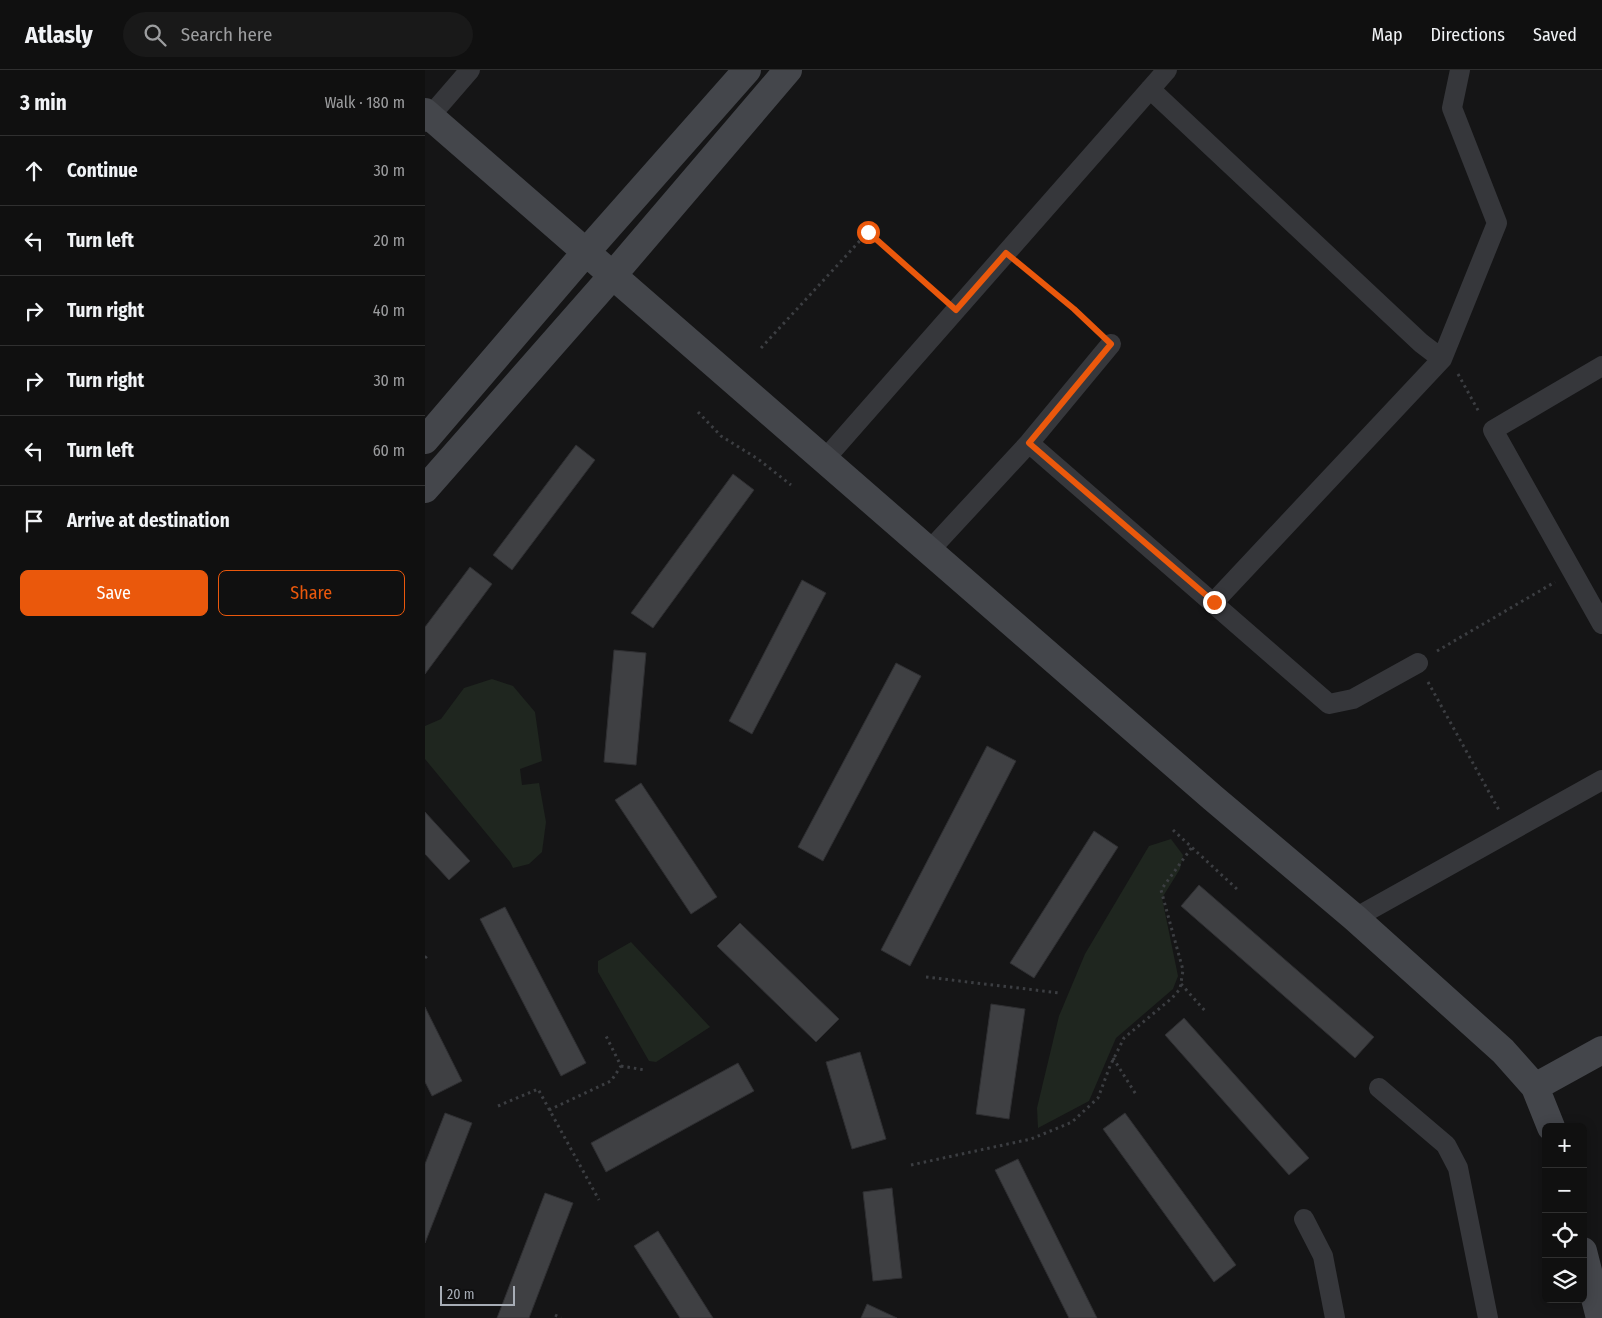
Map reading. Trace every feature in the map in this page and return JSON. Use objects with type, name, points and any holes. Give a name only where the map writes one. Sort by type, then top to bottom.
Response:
[{"type":"street","points":[[470,70],[427,116],[1355,918],[1503,1051],[1535,1087],[1549,1123]]},
{"type":"street","points":[[425,440],[586,252],[747,70]]},
{"type":"street","points":[[425,489],[613,275],[788,70]]},
{"type":"street","points":[[825,459],[1167,70]]},
{"type":"street","points":[[1214,602],[1442,360],[1497,224],[1452,108],[1460,70]]},
{"type":"street","points":[[1150,89],[1421,343],[1442,360]]},
{"type":"street","points":[[929,551],[1029,443],[1111,344]]},
{"type":"street","points":[[1602,366],[1493,430],[1602,624]]},
{"type":"street","points":[[1029,443],[1329,704],[1353,699],[1418,663]]},
{"type":"street","points":[[1355,918],[1602,780]]},
{"type":"street","points":[[1535,1087],[1602,1050]]},
{"type":"street","points":[[1379,1088],[1446,1145],[1458,1168],[1488,1318]]},
{"type":"street","points":[[1304,1219],[1323,1256],[1335,1318]]},
{"type":"street","points":[[1585,1258],[1600,1318]]},
{"type":"path","points":[[761,348],[868,232],[956,310]]},
{"type":"path","points":[[1006,253],[1074,309],[1111,344]]},
{"type":"path","points":[[1442,360],[1457,372],[1484,422],[1493,430]]},
{"type":"path","points":[[698,412],[721,436],[758,459],[791,485]]},
{"type":"path","points":[[1511,831],[1418,663],[1573,572]]},
{"type":"path","points":[[1173,830],[1238,890]]},
{"type":"path","points":[[911,1165],[1031,1139],[1072,1122],[1098,1098],[1113,1058],[1124,1038],[1172,998],[1180,988],[1183,970],[1161,890],[1192,847]]},
{"type":"path","points":[[926,977],[1060,993]]},
{"type":"path","points":[[1181,984],[1206,1012]]},
{"type":"path","points":[[606,1036],[621,1066]]},
{"type":"path","points":[[1113,1058],[1137,1096]]},
{"type":"path","points":[[621,1066],[645,1070]]},
{"type":"path","points":[[549,1110],[611,1081],[621,1066]]},
{"type":"path","points":[[498,1106],[538,1089],[599,1200]]},
{"type":"path","points":[[555,1315],[561,1318]]},
{"type":"shaded area","points":[[492,679],[513,686],[535,712],[542,761],[520,769],[522,785],[539,783],[546,822],[542,852],[529,864],[513,868],[425,759],[425,726],[441,719],[464,688]]},
{"type":"shaded area","points":[[1171,839],[1183,855],[1180,869],[1162,898],[1178,976],[1173,989],[1116,1038],[1089,1101],[1038,1128],[1037,1108],[1059,1016],[1085,954],[1149,846]]},
{"type":"shaded area","points":[[631,942],[710,1027],[656,1062],[649,1061],[598,972],[598,961]]},
{"type":"building","points":[[576,445],[595,460],[512,570],[493,555]]},
{"type":"building","points":[[733,474],[754,490],[653,628],[631,613]]},
{"type":"building","points":[[470,567],[492,584],[425,674],[425,627]]},
{"type":"building","points":[[802,580],[826,593],[752,734],[729,721]]},
{"type":"building","points":[[614,650],[646,653],[636,765],[604,762]]},
{"type":"building","points":[[896,663],[921,676],[823,861],[798,847]]},
{"type":"building","points":[[987,746],[1016,761],[910,966],[881,950]]},
{"type":"building","points":[[641,783],[717,897],[691,914],[615,800]]},
{"type":"building","points":[[425,812],[470,861],[449,880],[425,854]]},
{"type":"building","points":[[1094,831],[1118,847],[1034,978],[1010,963]]},
{"type":"building","points":[[1199,885],[1374,1037],[1355,1058],[1181,906]]},
{"type":"building","points":[[505,907],[586,1063],[561,1076],[480,919]]},
{"type":"building","points":[[740,923],[839,1019],[816,1042],[717,946]]},
{"type":"building","points":[[991,1004],[1025,1009],[1009,1119],[976,1114]]},
{"type":"building","points":[[425,1007],[462,1081],[432,1096],[425,1082]]},
{"type":"building","points":[[1184,1018],[1309,1158],[1289,1175],[1165,1035]]},
{"type":"building","points":[[860,1052],[886,1139],[852,1149],[826,1062]]},
{"type":"building","points":[[738,1063],[754,1091],[606,1172],[591,1143]]},
{"type":"building","points":[[445,1113],[472,1123],[425,1243],[425,1164]]},
{"type":"building","points":[[1125,1113],[1236,1265],[1214,1282],[1103,1129]]},
{"type":"building","points":[[1018,1159],[1097,1318],[1069,1318],[995,1170]]},
{"type":"building","points":[[892,1188],[902,1278],[873,1281],[863,1192]]},
{"type":"building","points":[[545,1193],[573,1203],[529,1318],[497,1318]]},
{"type":"building","points":[[658,1231],[713,1318],[680,1318],[634,1246]]},
{"type":"building","points":[[867,1304],[897,1318],[861,1318]]},
{"type":"route","points":[[868,232],[956,310],[1006,253],[1074,309],[1111,344],[1029,443],[1214,602]]}]
